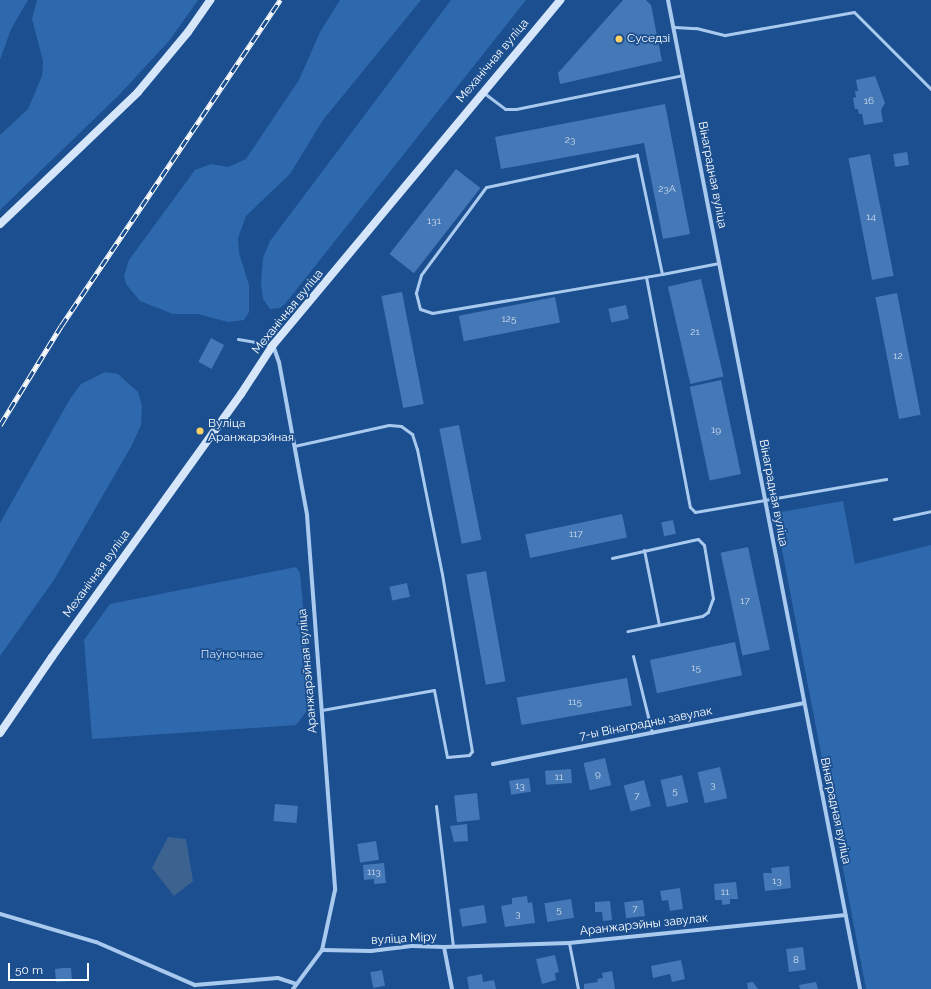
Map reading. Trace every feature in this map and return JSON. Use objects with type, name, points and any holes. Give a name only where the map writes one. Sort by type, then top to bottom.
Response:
[{"type":"street","points":[[0,224],[138,92],[188,32],[210,0]]},
{"type":"street","name":"Механічная вуліца","points":[[0,734],[52,657],[241,394],[273,345],[560,0]]},
{"type":"street","name":"Вінаградная вуліца","points":[[668,0],[765,501],[802,703],[860,989]]},
{"type":"street","name":"Аранжарэйная вуліца","points":[[273,345],[280,362],[307,515],[335,890],[322,950],[293,989]]},
{"type":"street","name":"7-ы Вінаградны завулак","points":[[493,764],[802,703]]},
{"type":"street","points":[[0,914],[96,942],[195,985],[278,978],[296,984]]},
{"type":"street","name":"Аранжарэйны завулак","points":[[444,947],[569,943],[846,915]]},
{"type":"street","name":"вуліца Міру","points":[[322,950],[371,951],[412,946],[444,947],[452,989]]},
{"type":"lane","points":[[674,27],[696,28],[725,35],[854,12],[931,89]]},
{"type":"lane","points":[[483,92],[505,109],[516,109],[683,75]]},
{"type":"lane","points":[[662,274],[638,155],[486,187],[421,275],[416,293],[420,309],[432,313],[646,277],[662,274],[719,263]]},
{"type":"lane","points":[[646,277],[690,507],[701,512],[886,478]]},
{"type":"lane","points":[[238,339],[273,345]]},
{"type":"lane","points":[[294,446],[389,425],[401,426],[412,434],[417,449],[442,574],[472,751],[469,755],[447,757],[434,690],[322,710]]},
{"type":"lane","points":[[894,519],[931,511]]},
{"type":"lane","points":[[612,558],[693,540],[698,540],[704,545],[713,598],[708,612],[702,616],[628,631]]},
{"type":"lane","points":[[644,550],[659,625]]},
{"type":"lane","points":[[633,656],[652,733]]},
{"type":"lane","points":[[436,806],[453,946]]},
{"type":"lane","points":[[569,943],[578,989]]},
{"type":"green space","points":[[0,0],[28,0],[11,29],[0,60]]},
{"type":"green space","points":[[37,0],[198,0],[169,41],[119,95],[0,210],[0,135],[28,109],[42,76],[43,61],[32,19]]},
{"type":"green space","points":[[340,0],[421,0],[323,120],[290,174],[246,216],[238,238],[239,253],[249,285],[249,312],[244,320],[228,322],[198,314],[173,314],[140,301],[126,284],[124,276],[129,260],[195,170],[211,164],[228,167],[246,159],[299,80],[320,32]]},
{"type":"green space","points":[[451,0],[526,0],[285,304],[280,308],[270,309],[263,299],[261,284],[263,258],[270,241]]},
{"type":"green space","points":[[105,372],[118,374],[138,392],[142,406],[141,425],[132,445],[54,580],[0,656],[0,523],[70,399],[81,384]]},
{"type":"green space","points":[[843,501],[855,564],[931,545],[931,989],[866,989],[775,513]]},
{"type":"green space","name":"Паўночнае","points":[[296,567],[300,573],[312,704],[296,725],[92,739],[84,640],[110,604]]},
{"type":"shaded area","points":[[168,837],[186,839],[193,881],[174,896],[152,868]]},
{"type":"building","points":[[623,0],[646,0],[651,5],[662,61],[560,84],[558,73]]},
{"type":"building","points":[[875,76],[885,103],[881,110],[883,122],[864,125],[862,114],[859,114],[858,109],[855,109],[853,98],[856,97],[855,91],[858,91],[856,80]]},
{"type":"building","points":[[665,104],[690,234],[663,239],[644,143],[501,169],[495,137]]},
{"type":"building","points":[[907,152],[909,165],[895,167],[893,154]]},
{"type":"building","points":[[870,154],[894,276],[872,280],[848,158]]},
{"type":"building","points":[[456,169],[480,188],[414,273],[390,254]]},
{"type":"building","points":[[701,279],[723,376],[690,384],[668,287]]},
{"type":"building","points":[[402,292],[424,404],[403,408],[381,296]]},
{"type":"building","points":[[897,293],[921,415],[899,419],[875,297]]},
{"type":"building","points":[[555,297],[560,323],[464,341],[459,316]]},
{"type":"building","points":[[626,305],[629,319],[611,322],[608,309]]},
{"type":"building","points":[[211,338],[224,345],[212,369],[198,362]]},
{"type":"building","points":[[721,380],[741,474],[710,481],[690,387]]},
{"type":"building","points":[[459,425],[481,540],[462,544],[439,429]]},
{"type":"building","points":[[622,514],[627,537],[530,558],[525,535]]},
{"type":"building","points":[[673,520],[676,534],[664,536],[661,522]]},
{"type":"building","points":[[748,547],[770,650],[742,656],[721,553]]},
{"type":"building","points":[[486,571],[505,681],[486,685],[466,574]]},
{"type":"building","points":[[407,583],[410,597],[392,600],[389,587]]},
{"type":"building","points":[[735,642],[742,675],[657,693],[650,660]]},
{"type":"building","points":[[627,678],[632,706],[522,725],[517,697]]},
{"type":"building","points":[[605,758],[611,785],[590,790],[584,763]]},
{"type":"building","points":[[720,767],[727,798],[705,803],[698,772]]},
{"type":"building","points":[[571,769],[572,783],[546,785],[545,771]]},
{"type":"building","points":[[682,775],[688,802],[667,807],[661,780]]},
{"type":"building","points":[[529,778],[531,792],[511,795],[509,781]]},
{"type":"building","points":[[644,780],[651,806],[631,812],[624,785]]},
{"type":"building","points":[[477,793],[480,820],[457,822],[454,795]]},
{"type":"building","points":[[275,804],[298,806],[296,823],[274,821]]},
{"type":"building","points":[[467,824],[468,841],[454,842],[450,826]]},
{"type":"building","points":[[376,841],[379,860],[360,863],[357,844]]},
{"type":"building","points":[[384,863],[386,883],[374,884],[374,879],[364,880],[363,865]]},
{"type":"building","points":[[789,866],[791,888],[765,891],[763,873],[772,873],[771,868]]},
{"type":"building","points":[[736,882],[738,899],[730,899],[730,904],[722,905],[722,900],[715,900],[714,884]]},
{"type":"building","points":[[680,888],[683,909],[670,911],[668,900],[662,901],[660,891]]},
{"type":"building","points":[[527,896],[528,903],[532,902],[535,923],[505,927],[501,906],[512,904],[512,898]]},
{"type":"building","points":[[571,899],[574,918],[547,922],[544,903]]},
{"type":"building","points":[[643,900],[645,916],[626,918],[624,902]]},
{"type":"building","points":[[610,901],[612,920],[603,921],[602,912],[595,912],[595,902]]},
{"type":"building","points":[[484,905],[487,923],[462,927],[459,909]]},
{"type":"building","points":[[803,947],[806,970],[789,972],[786,949]]},
{"type":"building","points":[[555,955],[559,972],[555,973],[556,980],[542,984],[536,959]]},
{"type":"building","points":[[681,960],[685,979],[672,982],[670,974],[653,978],[651,966]]},
{"type":"building","points":[[71,968],[72,981],[56,982],[55,969]]},
{"type":"building","points":[[382,970],[385,986],[373,988],[370,972]]},
{"type":"building","points":[[612,971],[615,989],[584,989],[584,984],[598,982],[597,979],[603,978],[602,973]]},
{"type":"building","points":[[482,974],[483,982],[494,980],[496,989],[469,989],[467,977]]},
{"type":"building","points":[[753,982],[758,989],[748,989],[747,983]]},
{"type":"building","points":[[816,982],[818,989],[800,989],[799,985]]},
{"type":"railway","points":[[0,425],[61,326],[280,0]]},
{"type":"place","name":"Суседзі","points":[[619,39]]},
{"type":"place","name":"Вуліца Аранжарэйная","points":[[200,431]]}]
